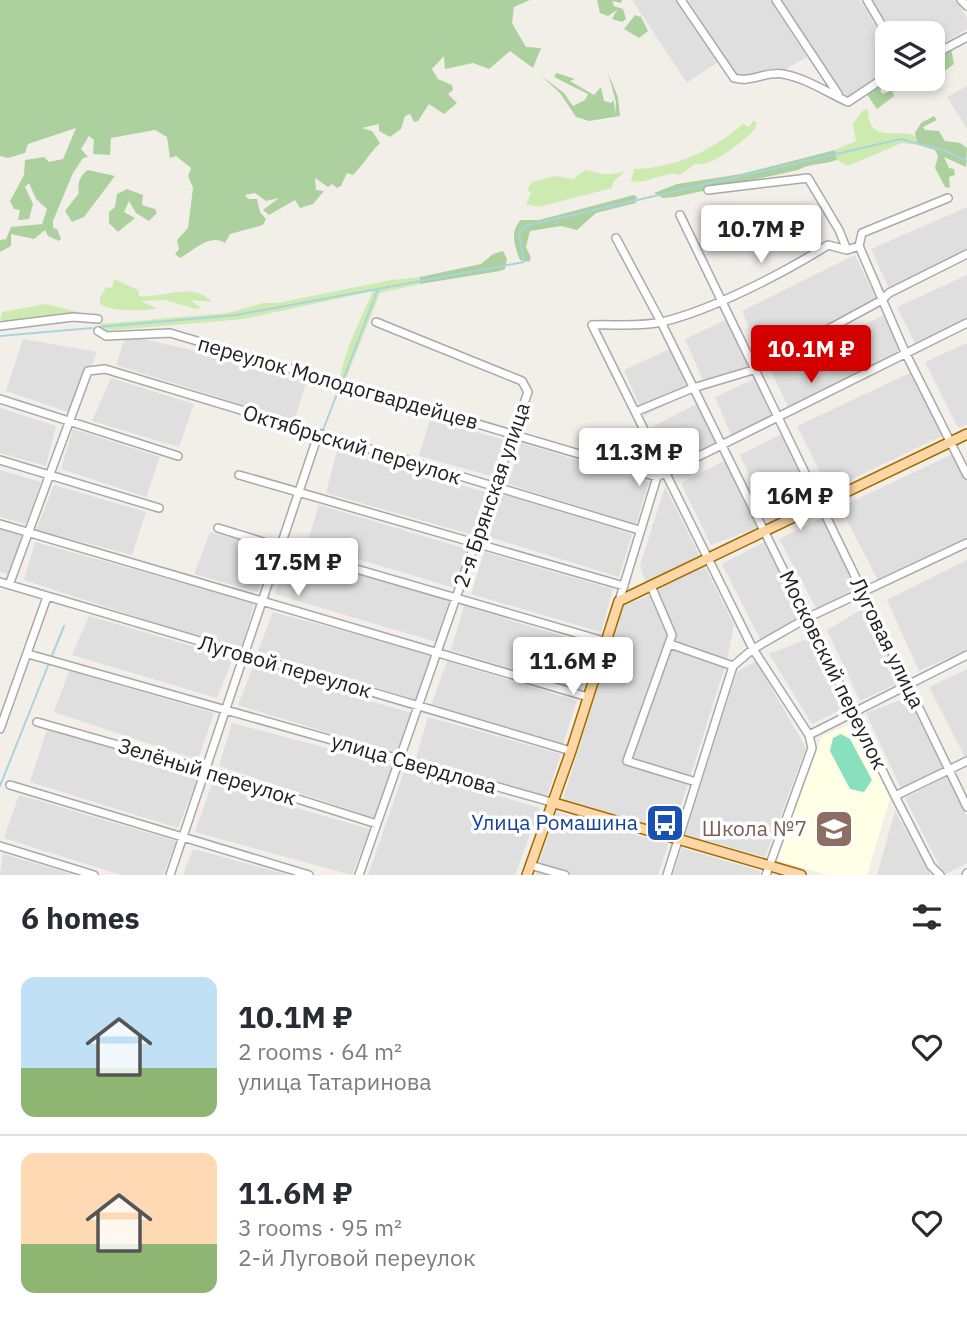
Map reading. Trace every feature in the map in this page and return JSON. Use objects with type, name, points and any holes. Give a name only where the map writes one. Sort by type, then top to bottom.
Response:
[{"type":"main road","points":[[527,875],[571,751],[618,601],[765,533],[967,434]]},
{"type":"main road","name":"улица Свердлова","points":[[551,802],[768,870],[801,875]]},
{"type":"street","points":[[681,0],[734,78],[751,80],[784,74],[852,101],[875,85]]},
{"type":"street","points":[[776,0],[839,94]]},
{"type":"street","points":[[867,0],[879,21]]},
{"type":"street","points":[[961,0],[967,6]]},
{"type":"street","points":[[945,49],[967,37]]},
{"type":"street","points":[[708,190],[808,178],[839,230],[847,250]]},
{"type":"street","points":[[948,198],[862,233],[859,246],[905,352],[967,475]]},
{"type":"street","name":"Луговая улица","points":[[680,215],[967,807]]},
{"type":"street","name":"Московский переулок","points":[[616,238],[661,322],[930,866],[940,875]]},
{"type":"street","points":[[768,870],[812,748],[809,735],[753,649],[668,473],[592,325],[661,322],[719,300],[812,256],[828,245],[847,250],[859,246]]},
{"type":"street","points":[[635,412],[693,387],[753,370],[882,300],[888,293],[967,254]]},
{"type":"street","points":[[0,326],[83,316],[97,318]]},
{"type":"street","name":"2-я Брянская улица","points":[[359,875],[528,392],[522,381],[376,322]]},
{"type":"street","points":[[618,601],[657,477],[967,323]]},
{"type":"street","name":"переулок Молодогвардейцев","points":[[98,331],[106,336],[170,333],[657,477]]},
{"type":"street","name":"Октябрьский переулок","points":[[69,421],[88,371],[105,369],[639,530]]},
{"type":"street","points":[[0,399],[178,456]]},
{"type":"street","points":[[9,585],[69,421]]},
{"type":"street","points":[[170,875],[264,603],[318,435]]},
{"type":"street","points":[[0,460],[159,508]]},
{"type":"street","points":[[239,475],[624,586]]},
{"type":"street","points":[[0,524],[588,697]]},
{"type":"street","points":[[218,528],[273,545],[281,551],[291,550],[604,641]]},
{"type":"street","points":[[667,875],[733,666],[753,649],[807,618],[967,543]]},
{"type":"street","name":"Луговой переулок","points":[[0,582],[571,751]]},
{"type":"street","points":[[651,586],[670,628],[670,644],[627,761],[696,782]]},
{"type":"street","points":[[0,729],[47,597]]},
{"type":"street","points":[[670,644],[733,666]]},
{"type":"street","name":"улица Свердлова","points":[[28,654],[551,802]]},
{"type":"street","points":[[809,735],[967,655]]},
{"type":"street","name":"Зелёный переулок","points":[[37,722],[206,770],[377,824]]},
{"type":"street","points":[[895,796],[967,761]]},
{"type":"street","points":[[10,785],[309,875]]},
{"type":"street","points":[[0,846],[93,875]]},
{"type":"street","points":[[530,865],[565,875]]},
{"type":"shaded area","points":[[632,0],[677,0],[718,62],[687,83]]},
{"type":"shaded area","points":[[688,0],[770,0],[807,57],[781,72],[736,75]]},
{"type":"shaded area","points":[[779,0],[860,0],[875,24],[875,78],[850,96],[844,97]]},
{"type":"shaded area","points":[[872,0],[956,0],[967,18],[967,29],[945,42],[945,21],[885,21]]},
{"type":"shaded area","points":[[967,86],[967,129],[947,97]]},
{"type":"shaded area","points":[[967,207],[967,249],[890,291],[871,249]]},
{"type":"shaded area","points":[[855,255],[878,302],[762,359],[742,311]]},
{"type":"shaded area","points":[[967,275],[967,325],[918,349],[897,307]]},
{"type":"shaded area","points":[[884,315],[907,358],[791,413],[771,371]]},
{"type":"shaded area","points":[[728,319],[751,365],[705,385],[685,339]]},
{"type":"shaded area","points":[[126,335],[308,377],[294,421],[116,365]]},
{"type":"shaded area","points":[[23,339],[97,352],[74,414],[6,391]]},
{"type":"shaded area","points":[[967,343],[967,424],[958,428],[925,362]]},
{"type":"shaded area","points":[[672,348],[693,391],[644,416],[624,370]]},
{"type":"shaded area","points":[[912,372],[944,435],[829,490],[797,426]]},
{"type":"shaded area","points":[[111,378],[194,404],[179,447],[92,421]]},
{"type":"shaded area","points":[[756,378],[777,418],[733,440],[715,397]]},
{"type":"shaded area","points":[[700,402],[720,447],[673,468],[652,427]]},
{"type":"shaded area","points":[[0,408],[56,426],[46,466],[0,453]]},
{"type":"shaded area","points":[[430,419],[505,440],[495,477],[419,456]]},
{"type":"shaded area","points":[[73,429],[160,457],[146,497],[61,469]]},
{"type":"shaded area","points":[[783,433],[816,496],[770,519],[740,455]]},
{"type":"shaded area","points":[[521,443],[649,482],[636,524],[508,484]]},
{"type":"shaded area","points":[[337,451],[485,492],[473,535],[326,493]]},
{"type":"shaded area","points":[[955,453],[967,478],[967,547],[882,588],[840,507]]},
{"type":"shaded area","points":[[726,460],[759,527],[711,545],[681,483]]},
{"type":"shaded area","points":[[0,470],[41,482],[26,524],[0,517]]},
{"type":"shaded area","points":[[54,485],[146,512],[132,555],[36,530]]},
{"type":"shaded area","points":[[665,487],[734,625],[727,660],[673,831],[563,799],[623,606],[650,595],[640,565]]},
{"type":"shaded area","points":[[502,494],[632,534],[619,577],[489,537]]},
{"type":"shaded area","points":[[319,505],[467,549],[455,588],[307,544]]},
{"type":"shaded area","points":[[825,516],[865,594],[820,615],[779,539]]},
{"type":"shaded area","points":[[0,528],[27,536],[14,576],[0,572]]},
{"type":"shaded area","points":[[210,532],[273,548],[258,592],[194,574]]},
{"type":"shaded area","points":[[766,541],[806,622],[761,641],[722,564]]},
{"type":"shaded area","points":[[35,542],[254,603],[241,651],[24,580]]},
{"type":"shaded area","points":[[484,552],[613,589],[601,632],[471,594]]},
{"type":"shaded area","points":[[288,553],[449,601],[436,642],[275,594]]},
{"type":"shaded area","points":[[967,560],[967,649],[919,671],[887,600]]},
{"type":"shaded area","points":[[869,605],[907,679],[860,701],[827,630]]},
{"type":"shaded area","points":[[464,606],[595,646],[581,690],[451,650]]},
{"type":"shaded area","points":[[273,612],[434,655],[417,700],[258,651]]},
{"type":"shaded area","points":[[89,616],[233,658],[217,698],[72,655]]},
{"type":"shaded area","points":[[810,638],[842,709],[812,724],[769,654]]},
{"type":"shaded area","points":[[447,661],[577,701],[563,744],[431,706]]},
{"type":"shaded area","points":[[756,661],[806,748],[765,857],[685,835],[737,672]]},
{"type":"shaded area","points":[[253,667],[412,713],[401,755],[238,705]]},
{"type":"shaded area","points":[[967,669],[967,761],[929,687]]},
{"type":"shaded area","points":[[69,671],[214,713],[198,760],[54,712]]},
{"type":"shaded area","points":[[917,694],[951,768],[903,793],[866,713]]},
{"type":"shaded area","points":[[428,717],[561,754],[547,796],[415,761]]},
{"type":"shaded area","points":[[232,723],[395,766],[378,819],[219,766]]},
{"type":"shaded area","name":"Школа №7","points":[[853,723],[890,798],[867,875],[828,875],[777,860],[822,736]]},
{"type":"shaded area","points":[[48,726],[199,775],[178,828],[30,782]]},
{"type":"shaded area","points":[[405,769],[540,808],[515,875],[368,875]]},
{"type":"shaded area","points":[[947,776],[967,816],[967,863],[944,875],[905,798]]},
{"type":"shaded area","points":[[212,784],[370,829],[352,875],[195,832]]},
{"type":"shaded area","points":[[19,795],[176,841],[163,875],[121,875],[4,838]]},
{"type":"shaded area","points":[[895,811],[931,875],[877,875]]},
{"type":"shaded area","points":[[556,812],[668,844],[658,875],[535,875]]},
{"type":"shaded area","points":[[682,848],[760,871],[759,875],[673,875]]},
{"type":"shaded area","points":[[193,849],[289,875],[183,875]]},
{"type":"shaded area","points":[[3,854],[75,875],[0,875]]},
{"type":"green space","points":[[0,0],[530,0],[514,7],[512,23],[526,47],[541,48],[533,68],[510,51],[489,69],[473,63],[445,69],[444,56],[432,69],[438,79],[452,85],[453,90],[448,94],[457,103],[444,114],[429,104],[418,121],[414,122],[410,114],[405,116],[401,129],[390,137],[379,131],[379,124],[362,128],[372,131],[380,143],[353,175],[347,173],[341,186],[337,188],[332,184],[328,187],[315,178],[316,190],[324,191],[313,204],[300,208],[295,200],[269,215],[263,210],[279,198],[266,201],[255,193],[245,195],[248,199],[257,199],[260,212],[266,219],[263,225],[230,234],[225,243],[213,240],[180,258],[175,254],[179,249],[177,240],[188,228],[193,188],[188,176],[191,168],[176,156],[170,158],[167,137],[155,130],[111,138],[110,155],[93,154],[94,140],[89,136],[81,149],[88,157],[83,158],[73,173],[53,221],[53,228],[57,229],[61,239],[59,241],[48,236],[45,230],[34,239],[11,234],[11,246],[0,252],[0,240],[6,239],[11,227],[42,224],[47,209],[36,199],[29,183],[25,187],[33,204],[29,219],[18,220],[20,210],[14,209],[10,201],[24,175],[25,160],[44,157],[49,162],[63,159],[76,128],[28,144],[25,153],[8,158],[0,156]]},
{"type":"green space","points":[[597,0],[622,0],[621,3],[612,1],[614,6],[623,9],[626,19],[622,22],[612,19],[617,10],[608,16],[600,13]]},
{"type":"green space","points":[[635,15],[641,17],[648,31],[639,38],[624,29]]},
{"type":"green space","points":[[951,49],[954,64],[945,70],[945,50]]},
{"type":"green space","points":[[557,73],[575,79],[570,81],[594,95],[601,87],[604,101],[611,103],[614,100],[615,115],[616,102],[608,73],[618,97],[620,116],[589,121],[576,117],[560,93],[540,75],[564,93],[573,106],[585,100],[588,94],[556,78],[554,76]]},
{"type":"green space","points":[[875,87],[875,91],[883,94],[892,91],[894,96],[877,109],[866,93]]},
{"type":"green space","points":[[868,109],[873,128],[879,132],[910,134],[917,137],[918,145],[902,143],[848,166],[837,160],[835,150],[856,141],[853,124],[862,111]]},
{"type":"green space","points":[[934,116],[937,120],[923,127],[925,130],[939,131],[945,141],[960,143],[967,148],[966,167],[944,157],[949,168],[954,169],[955,175],[949,177],[950,188],[945,187],[935,168],[938,156],[935,150],[918,145],[915,133],[921,123]]},
{"type":"green space","points":[[753,121],[757,122],[755,129],[710,162],[695,164],[680,175],[668,174],[644,181],[631,181],[634,169],[664,165],[692,156],[719,142],[743,124],[749,127]]},
{"type":"green space","points":[[835,150],[837,160],[798,170],[675,197],[663,198],[654,193],[677,184],[741,174]]},
{"type":"green space","points":[[88,170],[115,176],[84,217],[72,222],[65,211],[79,193],[80,180]]},
{"type":"green space","points":[[585,170],[601,174],[625,171],[613,182],[612,188],[539,207],[526,204],[531,193],[527,190],[532,182],[555,176],[573,179]]},
{"type":"green space","points":[[127,189],[143,195],[142,205],[155,209],[157,213],[149,221],[136,213],[129,201],[124,212],[135,218],[118,232],[109,223],[109,212],[115,207],[117,194]]},
{"type":"green space","points":[[634,195],[637,197],[636,203],[596,213],[577,230],[561,226],[530,231],[526,247],[531,258],[529,262],[520,260],[514,234],[521,220],[539,220]]},
{"type":"green space","points":[[503,251],[507,259],[505,269],[500,271],[420,284],[420,277],[481,264],[493,254]]},
{"type":"green space","points":[[420,277],[420,284],[380,293],[345,381],[340,379],[346,356],[373,291],[244,319],[104,331],[99,324],[228,313],[263,303],[277,303],[391,280]]},
{"type":"green space","points":[[114,279],[138,290],[139,296],[187,291],[196,292],[212,302],[190,300],[201,308],[196,309],[165,300],[140,301],[157,308],[151,309],[111,308],[100,304],[100,298],[106,287],[112,288]]},
{"type":"green space","points":[[46,304],[78,312],[9,323],[0,319],[2,312]]},
{"type":"green space","points":[[841,734],[850,739],[872,780],[864,792],[850,789],[830,751],[833,738]]},
{"type":"waterway","points":[[99,327],[236,315],[524,262],[519,233],[525,226],[901,139],[943,150],[967,161]]},
{"type":"waterway","points":[[343,380],[378,289]]},
{"type":"waterway","points":[[0,336],[92,328]]},
{"type":"waterway","points":[[323,430],[340,386]]},
{"type":"waterway","points":[[51,658],[64,626]]},
{"type":"waterway","points":[[0,786],[49,663]]},
{"type":"place","name":"Улица Ромашина","points":[[665,823]]},
{"type":"place","name":"Школа №7","points":[[834,829]]}]
